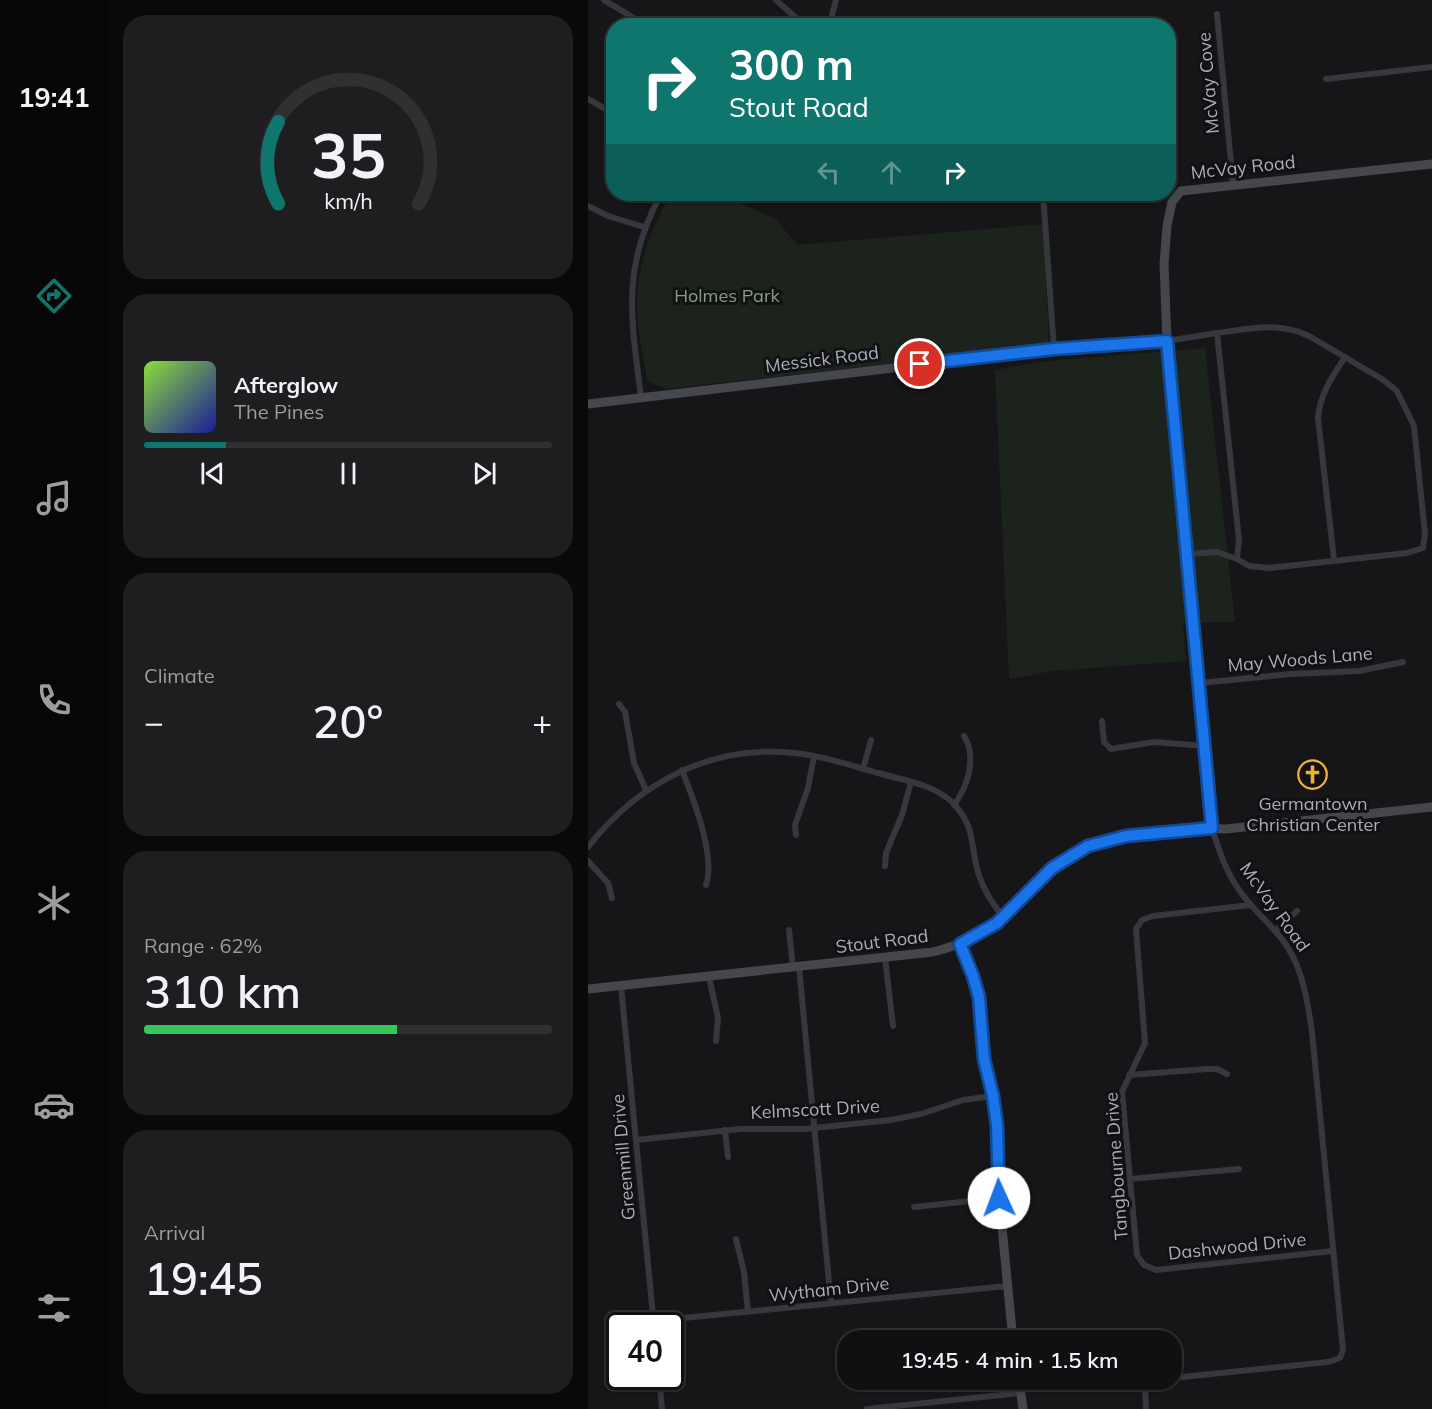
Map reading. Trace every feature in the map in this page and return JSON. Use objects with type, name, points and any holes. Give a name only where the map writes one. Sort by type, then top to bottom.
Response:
[{"type":"street","points":[[604,0],[634,18]]},
{"type":"street","points":[[776,0],[796,18]]},
{"type":"street","points":[[831,18],[836,0]]},
{"type":"street","name":"McVay Cove","points":[[1217,14],[1233,184]]},
{"type":"street","points":[[1326,79],[1432,67]]},
{"type":"street","points":[[588,99],[606,109]]},
{"type":"street","name":"McVay Road","points":[[1176,197],[1181,191],[1233,184],[1432,164]]},
{"type":"street","points":[[641,397],[631,302],[635,261],[644,227],[657,201]]},
{"type":"street","points":[[1043,201],[1054,349]]},
{"type":"street","name":"McVay Road","points":[[1173,201],[1167,226],[1164,264],[1167,341],[1212,828],[1228,873],[1251,906],[1275,931],[1293,957],[1310,1019],[1343,1347],[1340,1358],[1324,1363],[1182,1377]]},
{"type":"street","points":[[588,206],[609,216],[644,227]]},
{"type":"street","points":[[1167,341],[1281,326],[1297,330],[1382,379],[1397,391],[1414,426],[1425,534],[1423,548],[1407,553],[1269,567],[1249,566],[1217,552],[1188,554]]},
{"type":"street","points":[[1217,333],[1239,540],[1237,559]]},
{"type":"street","name":"Messick Road","points":[[588,404],[1054,349],[1167,341]]},
{"type":"street","points":[[1334,560],[1318,418],[1319,402],[1325,388],[1345,357]]},
{"type":"street","name":"May Woods Lane","points":[[1200,683],[1291,674],[1359,671],[1403,662]]},
{"type":"street","points":[[619,704],[625,712],[634,763],[646,790]]},
{"type":"street","points":[[1102,722],[1104,742],[1111,749],[1154,742],[1205,746]]},
{"type":"street","points":[[954,805],[962,791],[970,765],[970,747],[964,736]]},
{"type":"street","points":[[863,769],[871,740]]},
{"type":"street","points":[[588,847],[609,822],[646,790],[682,770],[711,760],[753,752],[782,752],[814,756],[934,790],[954,805],[970,830],[977,870],[984,888],[1004,917]]},
{"type":"street","points":[[796,835],[795,825],[808,789],[814,756]]},
{"type":"street","points":[[682,770],[701,825],[709,872],[706,885]]},
{"type":"street","points":[[885,866],[886,853],[902,815],[911,782]]},
{"type":"street","name":"Stout Road","points":[[588,989],[933,952],[960,944],[986,930],[1004,917],[1052,868],[1088,846],[1126,836],[1269,825],[1432,807]]},
{"type":"street","points":[[588,861],[608,883],[612,898]]},
{"type":"street","name":"Tangbourne Drive","points":[[1144,1265],[1136,1252],[1122,1092],[1143,1050],[1145,1041],[1136,934],[1142,920],[1153,916],[1251,906]]},
{"type":"street","points":[[1275,931],[1297,911]]},
{"type":"street","points":[[789,930],[796,968],[814,1128],[831,1304]]},
{"type":"street","points":[[960,944],[977,991],[984,1059],[993,1096],[998,1139],[999,1198],[1012,1330]]},
{"type":"street","points":[[885,958],[893,1026]]},
{"type":"street","points":[[710,977],[718,1018],[716,1041]]},
{"type":"street","name":"Greenmill Drive","points":[[621,986],[653,1312]]},
{"type":"street","points":[[1129,1075],[1207,1069],[1217,1069],[1227,1074]]},
{"type":"street","name":"Kelmscott Drive","points":[[636,1140],[725,1130],[814,1128],[902,1118],[963,1100],[993,1096]]},
{"type":"street","points":[[725,1130],[728,1157]]},
{"type":"street","points":[[1130,1179],[1239,1169]]},
{"type":"street","points":[[914,1207],[999,1198]]},
{"type":"street","points":[[736,1239],[744,1272],[748,1312]]},
{"type":"street","name":"Dashwood Drive","points":[[1144,1265],[1150,1269],[1162,1269],[1333,1251]]},
{"type":"street","name":"Wytham Drive","points":[[684,1320],[1007,1286]]},
{"type":"street","points":[[660,1390],[662,1409]]},
{"type":"street","points":[[1021,1390],[1023,1409]]},
{"type":"street","points":[[1145,1390],[1146,1409]]},
{"type":"street","points":[[867,1409],[1021,1393]]},
{"type":"green space","name":"Holmes Park","points":[[667,201],[735,201],[774,218],[798,245],[1043,224],[1049,341],[1045,347],[665,389],[647,380],[637,311],[642,265],[657,221]]},
{"type":"green space","points":[[1205,348],[1235,622],[1183,623],[1186,661],[1053,671],[1009,679],[995,370],[1047,361]]},
{"type":"place","name":"Germantown Christian Center","points":[[1313,774]]},
{"type":"route","points":[[920,364],[1054,349],[1167,341],[1188,554],[1212,828],[1126,836],[1088,846],[1052,868],[997,923],[960,944],[979,997],[984,1059],[997,1125],[999,1198]]}]
